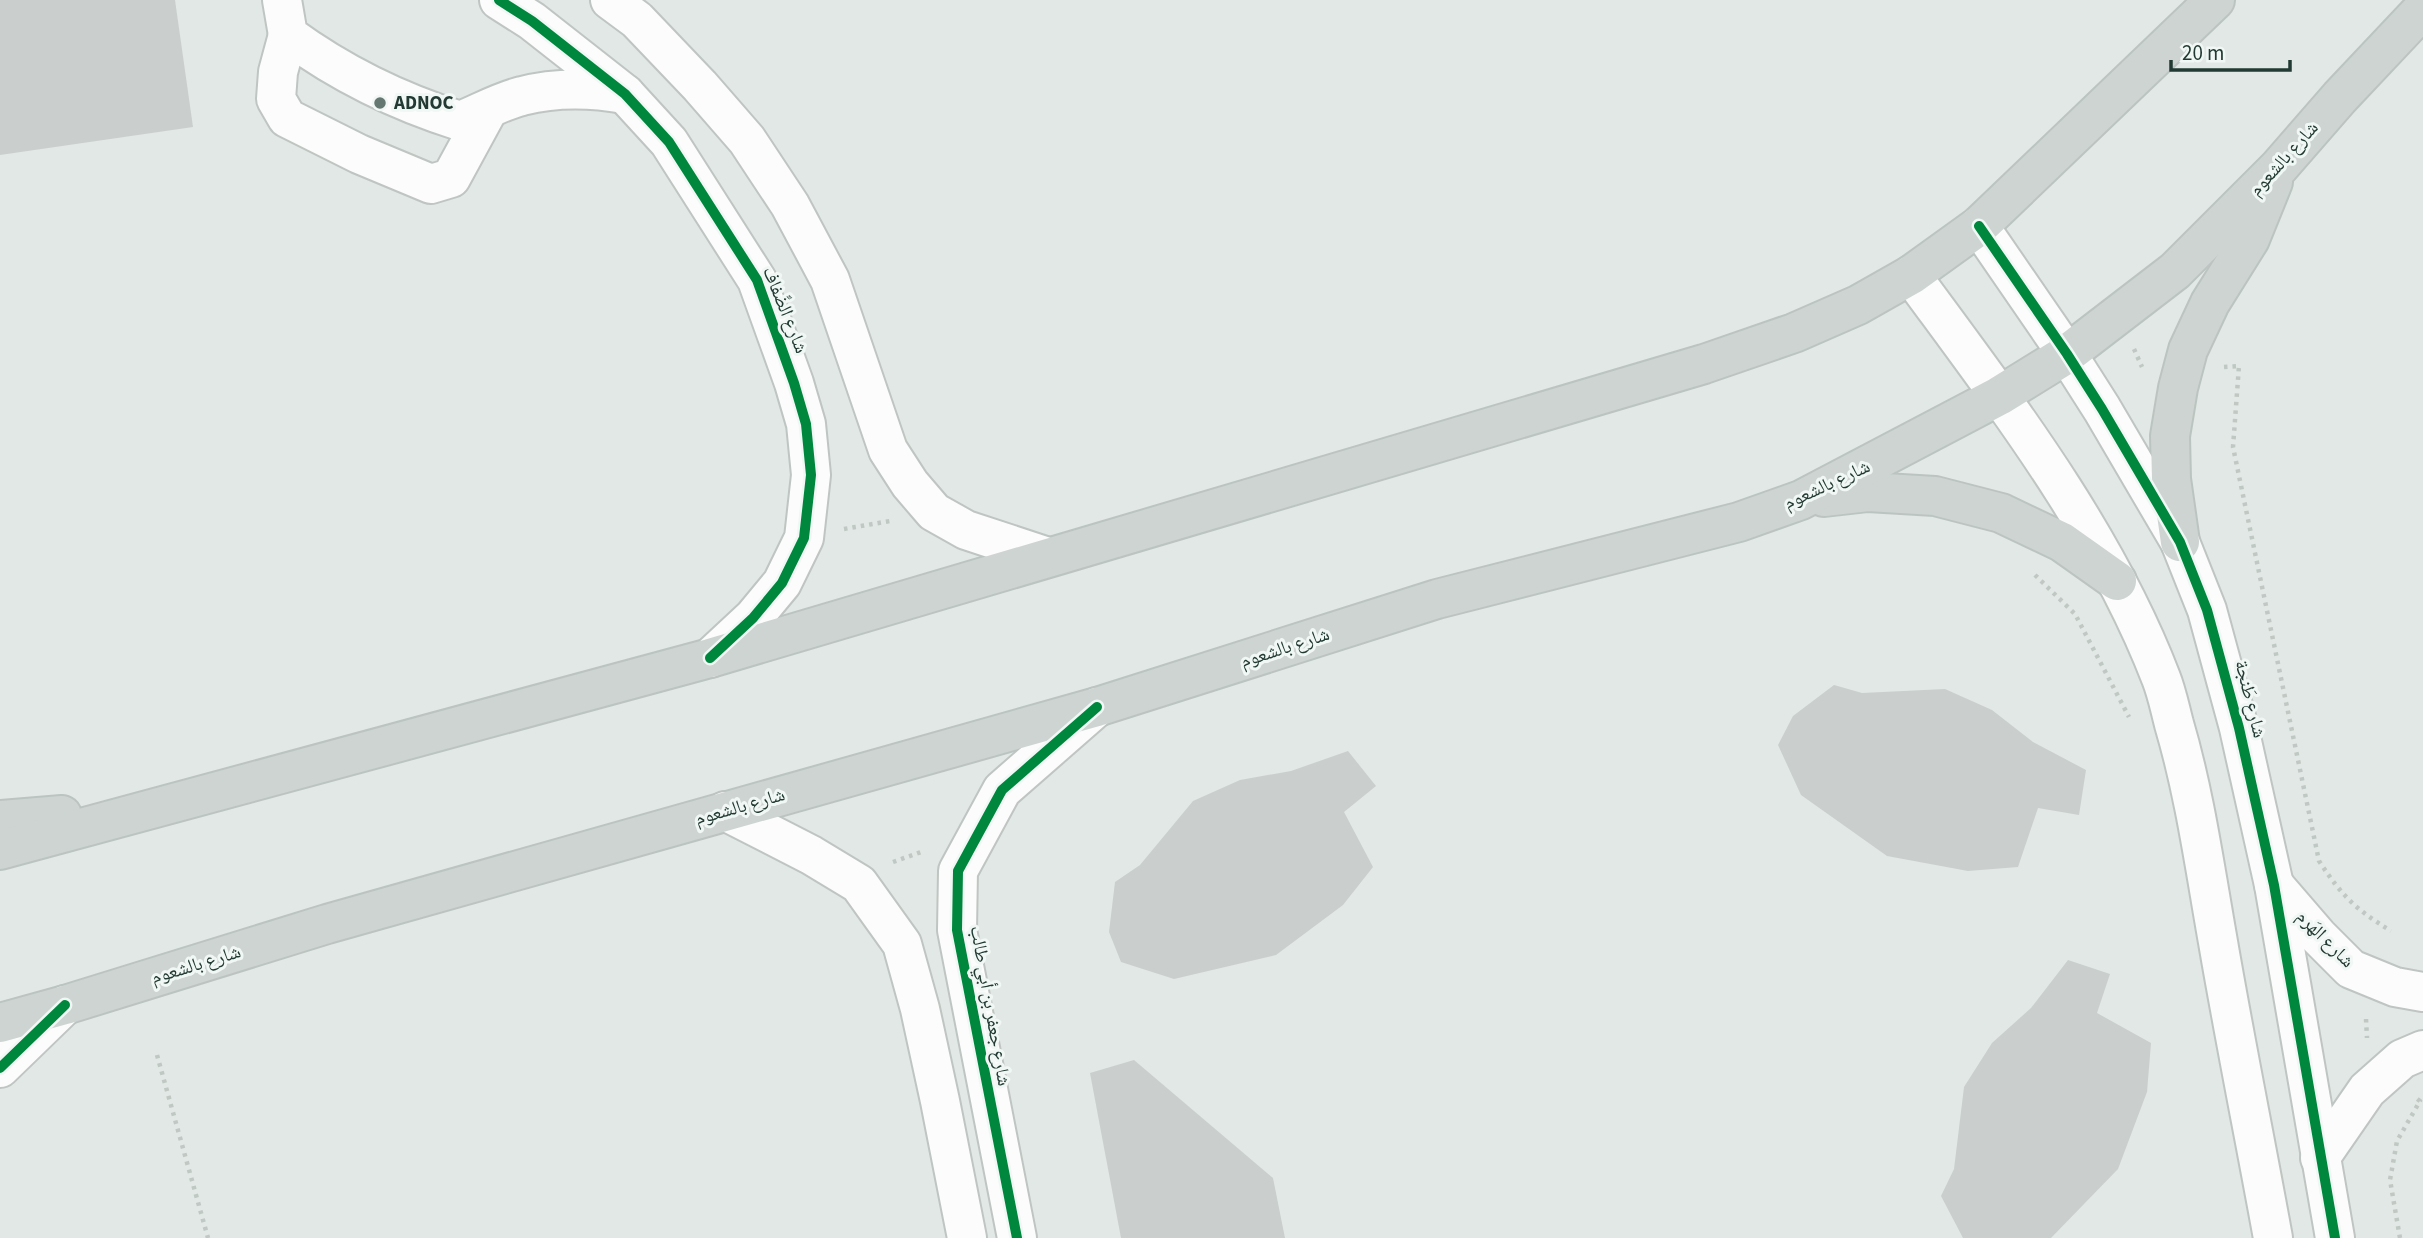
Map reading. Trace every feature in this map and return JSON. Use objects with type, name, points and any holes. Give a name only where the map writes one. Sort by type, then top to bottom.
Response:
[{"type":"main road","points":[[0,850],[710,657],[1704,364],[1794,333],[1858,305],[1911,275],[1979,226],[2216,0]]},
{"type":"main road","name":"شارع بالشعوم","points":[[0,1023],[327,924],[1097,707],[1437,599],[1740,522],[1801,500],[1999,396],[2067,354],[2175,271],[2279,167],[2423,9]]},
{"type":"main road","points":[[2180,542],[2171,479],[2170,436],[2188,350],[2210,303],[2250,239],[2279,167]]},
{"type":"main road","points":[[1801,500],[1868,492],[1936,496],[2001,513],[2019,521],[2062,542],[2117,581]]},
{"type":"main road","points":[[0,820],[158,806]]},
{"type":"street","name":"شارع الضِّفاف","points":[[499,0],[532,21],[625,94],[669,142],[757,280],[794,383],[806,424],[811,475],[804,538],[782,583],[753,618],[710,657]]},
{"type":"street","points":[[610,0],[637,20],[700,86],[747,140],[790,205],[830,280],[888,450],[910,484],[934,512],[966,530],[1048,557]]},
{"type":"street","points":[[285,17],[276,99],[287,118],[359,154],[431,184],[452,178],[488,110]]},
{"type":"street","points":[[285,17],[374,88],[460,121],[520,96],[544,92],[592,88],[625,94]]},
{"type":"street","name":"شارع طَنجة","points":[[1979,226],[2067,354],[2180,542],[2207,610],[2221,654],[2274,885],[2335,1238]]},
{"type":"street","points":[[1911,275],[2055,478],[2117,581],[2162,681],[2195,805],[2223,974],[2273,1238]]},
{"type":"street","name":"شارع جعفر بن أبي طالب","points":[[1017,1238],[957,930],[958,871],[1002,790],[1097,707]]},
{"type":"street","points":[[725,811],[811,855],[859,884],[902,944],[920,1009],[967,1238]]},
{"type":"street","name":"شارع الهَرم","points":[[2274,885],[2351,969],[2395,988],[2423,992]]},
{"type":"street","points":[[0,1068],[65,1005]]},
{"type":"street","points":[[2320,1158],[2367,1090],[2402,1059],[2423,1050]]},
{"type":"path","points":[[2133,347],[2144,371]]},
{"type":"path","points":[[2212,368],[2239,366],[2233,447],[2319,861],[2336,886],[2360,912],[2391,931]]},
{"type":"path","points":[[836,530],[899,519]]},
{"type":"path","points":[[2019,521],[2031,572],[2075,614],[2130,720]]},
{"type":"path","points":[[887,864],[934,847]]},
{"type":"path","points":[[2366,1013],[2367,1048]]},
{"type":"path","points":[[157,1055],[208,1238]]},
{"type":"path","points":[[2400,1238],[2390,1180],[2397,1140],[2422,1100],[2413,1096]]},
{"type":"building","points":[[0,0],[175,0],[193,127],[0,155]]},
{"type":"building","points":[[1834,685],[1862,693],[1945,689],[1992,710],[2033,742],[2086,770],[2079,815],[2038,808],[2018,867],[1968,871],[1887,856],[1801,795],[1778,745],[1793,716]]},
{"type":"building","points":[[1348,751],[1376,786],[1344,812],[1373,867],[1343,905],[1276,955],[1174,979],[1121,962],[1109,932],[1115,882],[1140,865],[1193,801],[1240,780],[1291,771]]},
{"type":"building","points":[[2068,960],[2110,974],[2097,1013],[2151,1043],[2147,1092],[2118,1169],[2051,1238],[1963,1238],[1941,1196],[1954,1169],[1964,1087],[1992,1043],[2031,1008]]},
{"type":"building","points":[[1134,1060],[1273,1178],[1285,1238],[1121,1238],[1090,1073]]},
{"type":"cycle path","points":[[499,0],[532,21],[625,94],[669,142],[757,280],[794,383],[806,424],[811,475],[804,538],[782,583],[753,618],[710,658]]},
{"type":"cycle path","points":[[1979,226],[2102,409],[2180,542],[2207,610],[2239,728],[2274,885],[2335,1238]]},
{"type":"cycle path","points":[[1017,1238],[957,930],[958,871],[1002,790],[1097,707]]},
{"type":"cycle path","points":[[0,1068],[65,1005]]},
{"type":"place","name":"ADNOC","points":[[380,103]]}]
